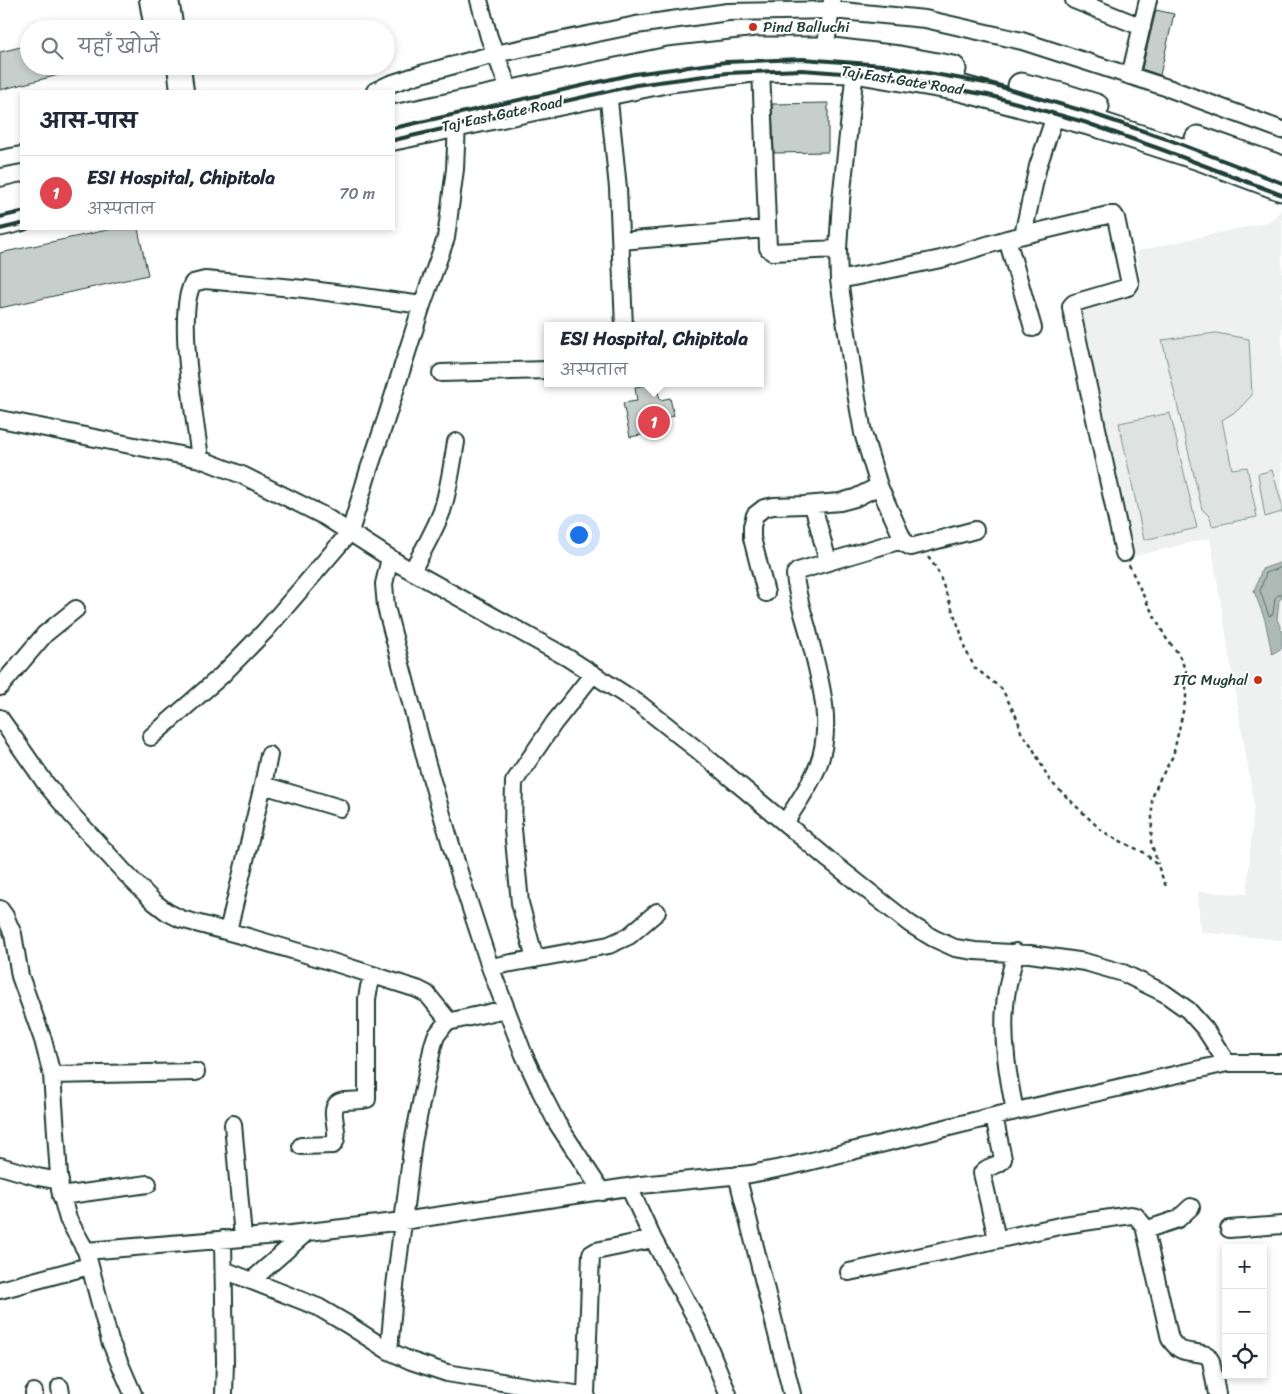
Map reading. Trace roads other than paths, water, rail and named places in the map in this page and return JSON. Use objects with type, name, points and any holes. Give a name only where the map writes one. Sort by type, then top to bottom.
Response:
[{"type":"main road","points":[[395,118],[669,60],[759,50],[824,59],[899,59],[946,68],[1061,96],[1204,140],[1282,169]]},
{"type":"main road","name":"Taj East Gate Road","points":[[395,137],[670,79],[824,59],[855,70],[960,88],[1100,125],[1199,157],[1282,188]]},
{"type":"main road","points":[[0,201],[20,196]]},
{"type":"main road","points":[[0,223],[20,218]]},
{"type":"street","points":[[151,0],[154,20]]},
{"type":"street","points":[[168,0],[171,20]]},
{"type":"street","points":[[479,0],[489,37],[510,92]]},
{"type":"street","points":[[1074,0],[1142,27]]},
{"type":"street","points":[[1130,76],[1148,0]]},
{"type":"street","points":[[824,59],[832,5]]},
{"type":"street","points":[[377,90],[421,74],[495,54],[636,26],[728,12],[832,5],[925,19],[1022,41],[1168,88],[1282,130]]},
{"type":"street","points":[[760,68],[767,245],[772,252],[838,250]]},
{"type":"street","points":[[855,70],[841,200],[838,250],[839,280],[863,433],[879,486],[902,540],[908,546],[975,530]]},
{"type":"street","points":[[164,75],[167,90]]},
{"type":"street","points":[[179,75],[182,90]]},
{"type":"street","points":[[608,91],[618,188],[624,322]]},
{"type":"street","points":[[1023,235],[1038,166],[1056,113]]},
{"type":"street","points":[[151,737],[221,676],[265,631],[350,532],[422,305],[446,238],[455,169],[457,123]]},
{"type":"street","points":[[0,159],[20,155]]},
{"type":"street","points":[[839,280],[941,259],[1023,235],[1114,215],[1130,284],[1128,287],[1074,303],[1071,308],[1124,553]]},
{"type":"street","points":[[621,242],[766,229]]},
{"type":"street","points":[[1007,240],[1033,328]]},
{"type":"street","points":[[200,459],[186,350],[187,310],[190,289],[193,283],[205,280],[296,288],[422,305]]},
{"type":"street","points":[[441,373],[544,370]]},
{"type":"street","points":[[0,419],[200,459],[242,475],[324,516],[412,571],[568,658],[641,705],[829,860],[910,924],[933,938],[955,948],[975,952],[1016,952],[1085,962],[1123,973],[1164,993],[1188,1010],[1205,1029],[1227,1063]]},
{"type":"street","points":[[412,571],[442,512],[456,442]]},
{"type":"street","points":[[766,593],[752,538],[752,526],[755,515],[764,508],[774,506],[840,502],[861,496],[879,486]]},
{"type":"street","points":[[813,505],[828,562]]},
{"type":"street","points":[[785,823],[817,767],[822,753],[825,714],[795,574],[798,571],[902,540]]},
{"type":"street","points":[[390,558],[384,584],[386,607],[427,764],[490,967],[527,1062],[557,1123],[602,1192]]},
{"type":"street","points":[[0,687],[45,634],[76,609]]},
{"type":"street","points":[[535,959],[520,903],[513,829],[514,782],[554,723],[593,674]]},
{"type":"street","points":[[0,718],[46,784],[67,809],[100,847],[154,902],[167,912],[180,919],[328,960],[418,989],[427,994],[448,1020],[452,1021],[506,1009]]},
{"type":"street","points":[[228,932],[269,755]]},
{"type":"street","points":[[263,785],[340,808]]},
{"type":"street","points":[[0,909],[6,916],[13,934],[20,976],[43,1040],[52,1075],[60,1189],[68,1219],[88,1258],[110,1341],[133,1394]]},
{"type":"street","points":[[490,967],[609,945],[629,936],[657,912]]},
{"type":"street","points":[[1015,1111],[1009,1080],[1004,1026],[1005,1004],[1016,952]]},
{"type":"street","points":[[301,1146],[332,1145],[335,1143],[335,1106],[338,1103],[367,1099],[367,999],[372,975]]},
{"type":"street","points":[[389,1351],[394,1294],[413,1142],[433,1045],[436,1036],[448,1020]]},
{"type":"street","points":[[0,1290],[88,1258],[223,1239],[403,1221],[629,1187],[737,1175],[792,1166],[1015,1111],[1227,1063],[1282,1063]]},
{"type":"street","points":[[52,1075],[196,1072]]},
{"type":"street","points":[[994,1116],[1003,1158],[1000,1163],[986,1168],[982,1173],[997,1238]]},
{"type":"street","points":[[233,1124],[242,1237]]},
{"type":"street","points":[[0,1166],[38,1177],[60,1189],[148,1184]]},
{"type":"street","points":[[737,1175],[792,1394]]},
{"type":"street","points":[[629,1187],[653,1239],[702,1330],[728,1394]]},
{"type":"street","points":[[1145,1230],[1178,1219],[1191,1206]]},
{"type":"street","points":[[849,1272],[997,1238],[1064,1225],[1131,1215],[1136,1216],[1144,1226],[1170,1339],[1175,1347],[1180,1350],[1207,1355],[1211,1360],[1217,1394]]},
{"type":"street","points":[[1229,1229],[1282,1226]]},
{"type":"street","points":[[251,1281],[307,1232]]},
{"type":"street","points":[[223,1239],[224,1394]]},
{"type":"street","points":[[586,1394],[591,1254],[596,1251],[653,1239]]},
{"type":"street","points":[[224,1270],[318,1307],[389,1351],[411,1361],[447,1373],[575,1394]]},
{"type":"water","points":[[1282,562],[1282,598],[1279,600],[1277,619],[1282,632],[1282,648],[1272,654],[1265,620],[1254,591],[1262,569]]},
{"type":"railway","points":[[395,128],[634,74],[726,62],[803,59],[883,65],[991,84],[1087,112],[1167,139],[1282,183]]},
{"type":"railway","points":[[395,140],[636,85],[727,73],[802,70],[882,76],[988,95],[1084,122],[1282,195]]},
{"type":"railway","points":[[0,217],[20,212]]},
{"type":"railway","points":[[0,229],[20,224]]},
{"type":"place","name":"Pind Balluchi","points":[[753,27]]},
{"type":"place","name":"ESI Hospital, Chipitola","points":[[654,422]]},
{"type":"place","name":"ITC Mughal","points":[[1258,680]]}]
